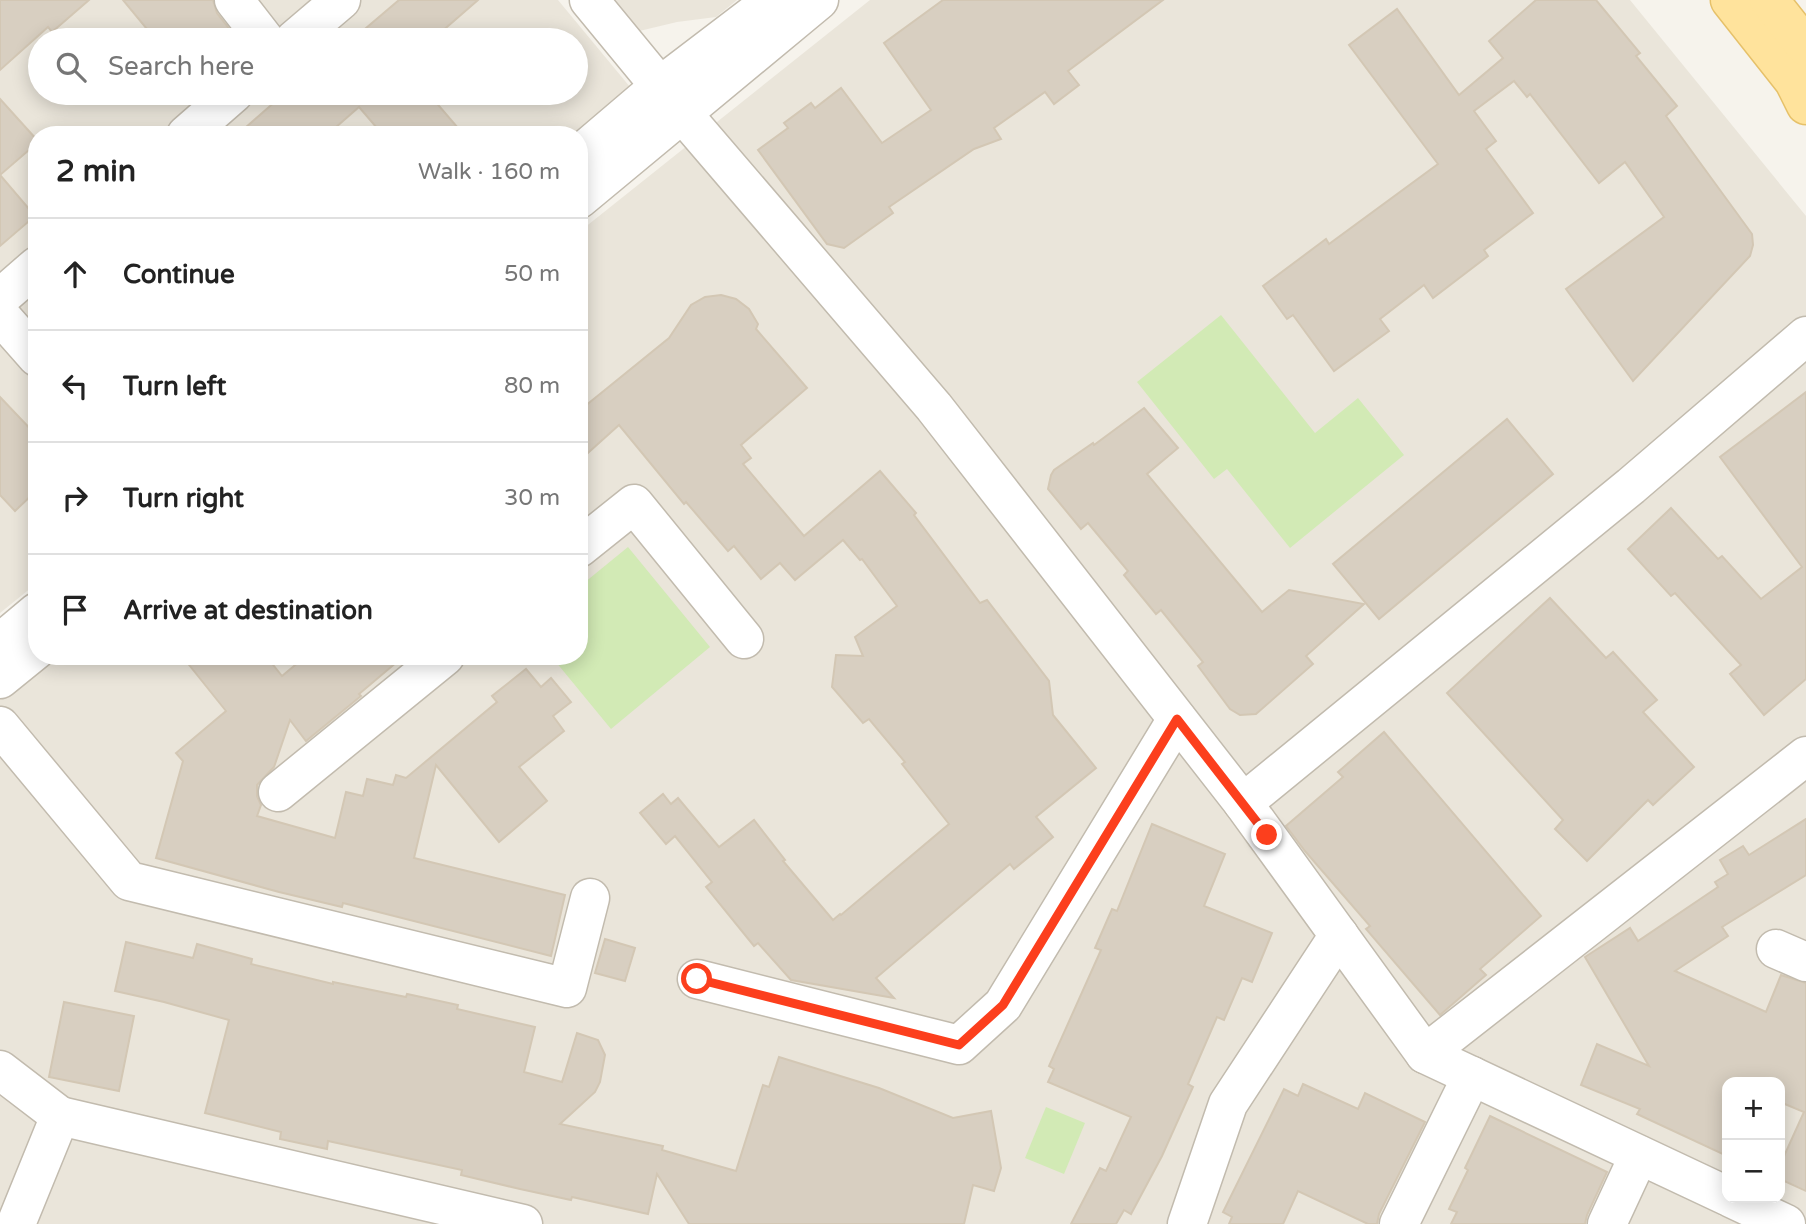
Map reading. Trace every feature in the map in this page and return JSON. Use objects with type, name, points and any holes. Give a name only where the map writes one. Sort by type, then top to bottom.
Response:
[{"type":"main road","points":[[1730,0],[1794,81],[1806,105]]},
{"type":"main road","points":[[1769,0],[1806,47]]},
{"type":"street","points":[[234,0],[256,28]]},
{"type":"street","points":[[308,28],[341,0]]},
{"type":"street","points":[[589,0],[934,407],[1243,803],[1425,1054],[1722,1194]]},
{"type":"street","points":[[588,189],[671,99],[773,0]]},
{"type":"street","points":[[588,150],[671,99],[819,0]]},
{"type":"street","points":[[196,126],[220,105]]},
{"type":"street","points":[[0,298],[28,274]]},
{"type":"street","points":[[0,315],[28,347]]},
{"type":"street","points":[[1243,803],[1631,486],[1806,337]]},
{"type":"street","points":[[588,541],[634,504],[744,639]]},
{"type":"street","points":[[0,642],[28,619]]},
{"type":"street","points":[[0,679],[28,656]]},
{"type":"street","points":[[278,792],[434,665]]},
{"type":"street","points":[[697,979],[959,1045],[1003,1005],[1177,719]]},
{"type":"street","points":[[0,726],[129,881],[567,988],[590,898]]},
{"type":"street","points":[[1425,1054],[1806,756]]},
{"type":"street","points":[[1187,1224],[1227,1104],[1339,935]]},
{"type":"street","points":[[0,1070],[60,1116],[523,1224]]},
{"type":"street","points":[[1399,1224],[1472,1076]]},
{"type":"street","points":[[16,1224],[60,1116]]},
{"type":"street","points":[[1606,1224],[1639,1155]]},
{"type":"street","points":[[1742,1203],[1786,1224]]},
{"type":"shaded area","points":[[0,0],[558,0],[581,28],[28,28],[28,105],[588,105],[588,36],[635,93],[588,128],[588,126],[28,126],[28,590],[0,613]]},
{"type":"shaded area","points":[[605,0],[737,0],[716,17],[677,22],[631,33]]},
{"type":"shaded area","points":[[870,0],[1630,0],[1806,216],[1806,1224],[0,1224],[0,699],[42,665],[588,665],[588,225]]},
{"type":"green space","points":[[1221,315],[1315,433],[1358,398],[1404,455],[1290,548],[1227,469],[1214,479],[1137,382]]},
{"type":"green space","points":[[628,547],[710,647],[611,729],[558,665],[588,665],[588,580]]},
{"type":"green space","points":[[1046,1107],[1085,1123],[1064,1174],[1025,1158]]},
{"type":"building","points":[[0,0],[89,0],[57,28],[28,28],[28,45],[0,70]]},
{"type":"building","points":[[123,0],[213,0],[217,13],[229,28],[146,28]]},
{"type":"building","points":[[399,0],[478,0],[446,28],[366,28]]},
{"type":"building","points":[[943,0],[1163,0],[1068,71],[1079,85],[1054,104],[1045,92],[994,128],[1001,139],[974,149],[889,207],[893,213],[844,248],[827,244],[758,150],[788,128],[784,123],[811,103],[815,108],[841,88],[882,143],[931,110],[884,43]]},
{"type":"building","points":[[1536,0],[1596,0],[1640,53],[1636,56],[1677,106],[1666,116],[1752,234],[1750,256],[1633,381],[1566,289],[1664,217],[1625,162],[1599,183],[1530,94],[1527,97],[1514,81],[1474,111],[1496,141],[1486,149],[1533,213],[1484,250],[1488,256],[1433,298],[1424,285],[1380,319],[1389,331],[1334,371],[1293,315],[1287,319],[1263,286],[1326,239],[1329,244],[1438,164],[1349,45],[1397,9],[1459,95],[1503,58],[1489,41]]},
{"type":"building","points":[[0,99],[28,130],[28,151],[0,175]]},
{"type":"building","points":[[271,105],[438,105],[456,126],[375,126],[359,107],[337,126],[247,126]]},
{"type":"building","points":[[0,175],[28,208],[28,222],[0,246]]},
{"type":"building","points":[[721,295],[736,299],[749,309],[758,324],[756,329],[807,388],[741,445],[751,458],[743,464],[804,536],[880,471],[916,513],[914,515],[980,603],[987,600],[1049,681],[1053,715],[1096,768],[1036,817],[1053,837],[1014,869],[1010,864],[876,978],[894,998],[791,980],[758,943],[754,946],[706,887],[712,882],[675,836],[666,844],[640,813],[663,794],[671,804],[678,798],[719,847],[754,820],[785,860],[783,861],[833,920],[949,824],[902,764],[905,762],[869,719],[863,723],[832,687],[836,655],[863,656],[855,637],[897,606],[862,559],[860,560],[843,540],[795,580],[780,563],[761,579],[734,546],[728,551],[686,502],[684,504],[619,425],[588,453],[588,404],[669,338],[691,305],[705,297]]},
{"type":"building","points":[[1806,392],[1806,679],[1764,715],[1730,674],[1741,665],[1675,593],[1671,596],[1628,549],[1671,508],[1718,559],[1722,556],[1761,599],[1802,567],[1720,457]]},
{"type":"building","points":[[0,397],[28,427],[28,499],[15,511],[0,495]]},
{"type":"building","points":[[1144,408],[1178,448],[1147,474],[1262,612],[1289,590],[1364,604],[1306,656],[1313,664],[1256,714],[1240,715],[1230,709],[1198,666],[1203,662],[1161,610],[1156,614],[1124,575],[1128,571],[1088,523],[1081,529],[1048,489],[1054,470],[1093,443],[1094,445]]},
{"type":"building","points":[[1507,419],[1553,474],[1379,619],[1333,564]]},
{"type":"building","points":[[1550,598],[1606,658],[1613,652],[1657,700],[1643,712],[1694,767],[1653,805],[1648,800],[1587,861],[1555,829],[1563,820],[1447,693]]},
{"type":"building","points":[[189,665],[273,665],[282,676],[295,665],[393,665],[359,694],[361,696],[306,741],[290,720],[274,767],[257,785],[257,796],[261,805],[257,816],[335,838],[346,792],[363,796],[367,779],[393,785],[396,775],[406,778],[497,702],[492,696],[526,669],[541,687],[551,678],[571,702],[553,716],[564,731],[519,767],[547,801],[499,842],[436,765],[414,858],[565,895],[551,956],[343,903],[342,907],[279,892],[156,858],[183,761],[176,753],[226,711]]},
{"type":"building","points":[[1384,732],[1541,916],[1480,969],[1486,975],[1440,1015],[1366,929],[1370,926],[1286,826],[1343,777],[1338,772]]},
{"type":"building","points":[[1806,819],[1806,875],[1722,927],[1728,936],[1675,971],[1766,1012],[1781,975],[1806,983],[1806,1191],[1785,1181],[1785,1154],[1804,1112],[1785,1104],[1785,1077],[1722,1077],[1722,1154],[1637,1114],[1640,1109],[1581,1085],[1597,1044],[1649,1066],[1585,957],[1630,928],[1638,941],[1718,887],[1715,882],[1728,874],[1720,860],[1743,846],[1749,855]]},
{"type":"building","points":[[1152,824],[1225,854],[1204,906],[1272,933],[1252,982],[1242,978],[1224,1020],[1217,1017],[1188,1084],[1193,1087],[1162,1156],[1131,1214],[1124,1210],[1116,1224],[1071,1224],[1100,1168],[1106,1171],[1131,1117],[1048,1082],[1054,1069],[1049,1066],[1101,950],[1095,948],[1112,909],[1117,911]]},
{"type":"building","points":[[605,939],[635,948],[625,981],[595,973]]},
{"type":"building","points":[[126,942],[193,958],[197,944],[252,959],[251,964],[333,984],[406,997],[407,994],[458,1005],[457,1009],[535,1027],[524,1072],[562,1082],[577,1033],[598,1040],[605,1055],[600,1082],[595,1092],[560,1124],[663,1146],[662,1150],[736,1171],[763,1085],[769,1087],[779,1057],[879,1088],[953,1118],[991,1111],[1001,1168],[994,1191],[973,1185],[964,1224],[689,1224],[657,1174],[648,1214],[572,1197],[571,1200],[520,1189],[461,1175],[462,1170],[328,1141],[327,1149],[280,1139],[281,1132],[205,1113],[229,1020],[115,991]]},
{"type":"building","points":[[64,1002],[134,1016],[119,1091],[49,1077]]},
{"type":"building","points":[[1303,1084],[1358,1109],[1365,1093],[1425,1122],[1379,1214],[1377,1224],[1368,1224],[1298,1191],[1283,1224],[1229,1224],[1232,1217],[1223,1212],[1284,1089],[1298,1096]]},
{"type":"building","points":[[1490,1116],[1607,1172],[1585,1224],[1451,1224],[1457,1212],[1449,1209]]},
{"type":"route","points":[[697,979],[959,1045],[1003,1005],[1177,719],[1267,835]]}]
